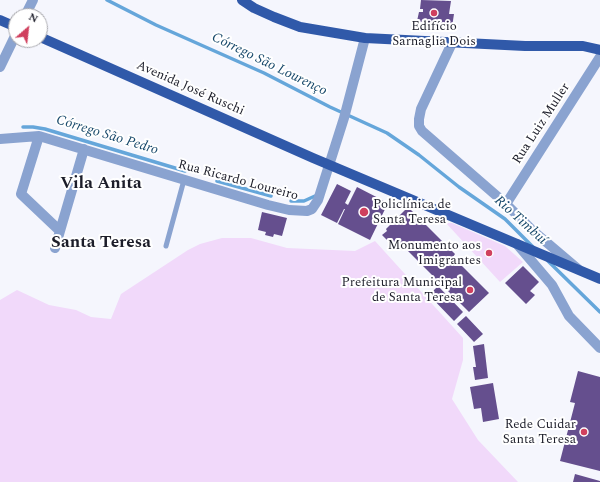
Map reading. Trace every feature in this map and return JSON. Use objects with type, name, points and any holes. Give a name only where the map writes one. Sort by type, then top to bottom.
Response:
[{"type":"main road","points":[[242,0],[254,8],[300,27],[365,38],[525,46],[570,46],[596,48],[600,50]]},
{"type":"main road","name":"Avenida José Ruschi","points":[[48,41],[330,165],[600,279]]},
{"type":"street","points":[[330,165],[365,38]]},
{"type":"street","points":[[452,43],[421,109],[419,126],[432,141],[506,204],[532,230],[579,269]]},
{"type":"street","points":[[0,67],[9,48]]},
{"type":"street","name":"Rua Luiz Muller","points":[[506,204],[600,57]]},
{"type":"street","points":[[38,136],[21,194],[60,231]]},
{"type":"street","name":"Rua Ricardo Loureiro","points":[[0,139],[38,136],[280,208],[296,211],[307,211],[312,209],[318,200],[330,165]]},
{"type":"street","points":[[55,248],[84,149]]},
{"type":"street","points":[[517,244],[552,285],[569,316],[600,348]]},
{"type":"lane","points":[[166,246],[184,180]]},
{"type":"shaded area","points":[[446,223],[452,223],[505,246],[523,262],[500,282]]},
{"type":"shaded area","points":[[222,238],[251,238],[287,248],[355,251],[375,241],[463,338],[463,360],[452,399],[478,440],[518,482],[0,482],[0,300],[17,290],[49,305],[76,310],[91,317],[111,319],[121,294],[188,250],[200,244]]},
{"type":"building","name":"Edifício Sarnaglia Dois","points":[[421,0],[451,1],[449,14],[454,14],[452,27],[417,21],[419,12],[423,12],[423,9],[420,9]]},
{"type":"building","name":"Policlínica de Santa Teresa","points":[[337,184],[351,191],[345,203],[348,205],[357,187],[388,203],[370,240],[338,224],[345,209],[337,223],[321,215]]},
{"type":"building","points":[[408,207],[455,254],[453,257],[489,293],[469,312],[399,242],[394,247],[382,235]]},
{"type":"building","points":[[262,212],[287,218],[282,236],[274,234],[273,237],[265,235],[266,232],[258,230]]},
{"type":"building","points":[[523,266],[539,282],[530,291],[535,295],[526,304],[505,283]]},
{"type":"building","points":[[438,286],[463,312],[454,321],[429,295]]},
{"type":"building","points":[[466,316],[483,334],[474,342],[457,324]]},
{"type":"building","points":[[484,344],[488,378],[475,380],[473,367],[476,367],[473,346]]},
{"type":"building","name":"Rede Cuidar Santa Teresa","points":[[578,371],[600,377],[600,471],[560,461],[575,403],[570,402]]},
{"type":"building","points":[[493,383],[499,419],[483,422],[481,408],[474,409],[470,387]]},
{"type":"building","points":[[575,474],[600,481],[600,482],[573,482]]},
{"type":"waterway","name":"Córrego São Lourenço","points":[[107,0],[156,25],[264,73],[330,107],[387,133],[419,155],[459,187],[505,219],[533,247]]},
{"type":"waterway","name":"Córrego São Pedro","points":[[23,127],[45,129],[185,171]]},
{"type":"waterway","name":"Córrego São Pedro","points":[[217,181],[271,196]]},
{"type":"waterway","name":"Córrego São Pedro","points":[[291,201],[304,201],[315,196]]},
{"type":"waterway","name":"Rio Timbuí","points":[[548,261],[600,312]]},
{"type":"place","name":"Edifício Sarnaglia Dois","points":[[434,13]]},
{"type":"place","name":"Policlínica de Santa Teresa","points":[[364,212]]},
{"type":"place","name":"Monumento aos Imigrantes","points":[[489,253]]},
{"type":"place","name":"Prefeitura Municipal de Santa Teresa","points":[[470,290]]},
{"type":"place","name":"Rede Cuidar Santa Teresa","points":[[584,432]]},
{"type":"district","name":"Vila Anita","points":[[101,185]]},
{"type":"district","name":"Santa Teresa","points":[[101,244]]}]
